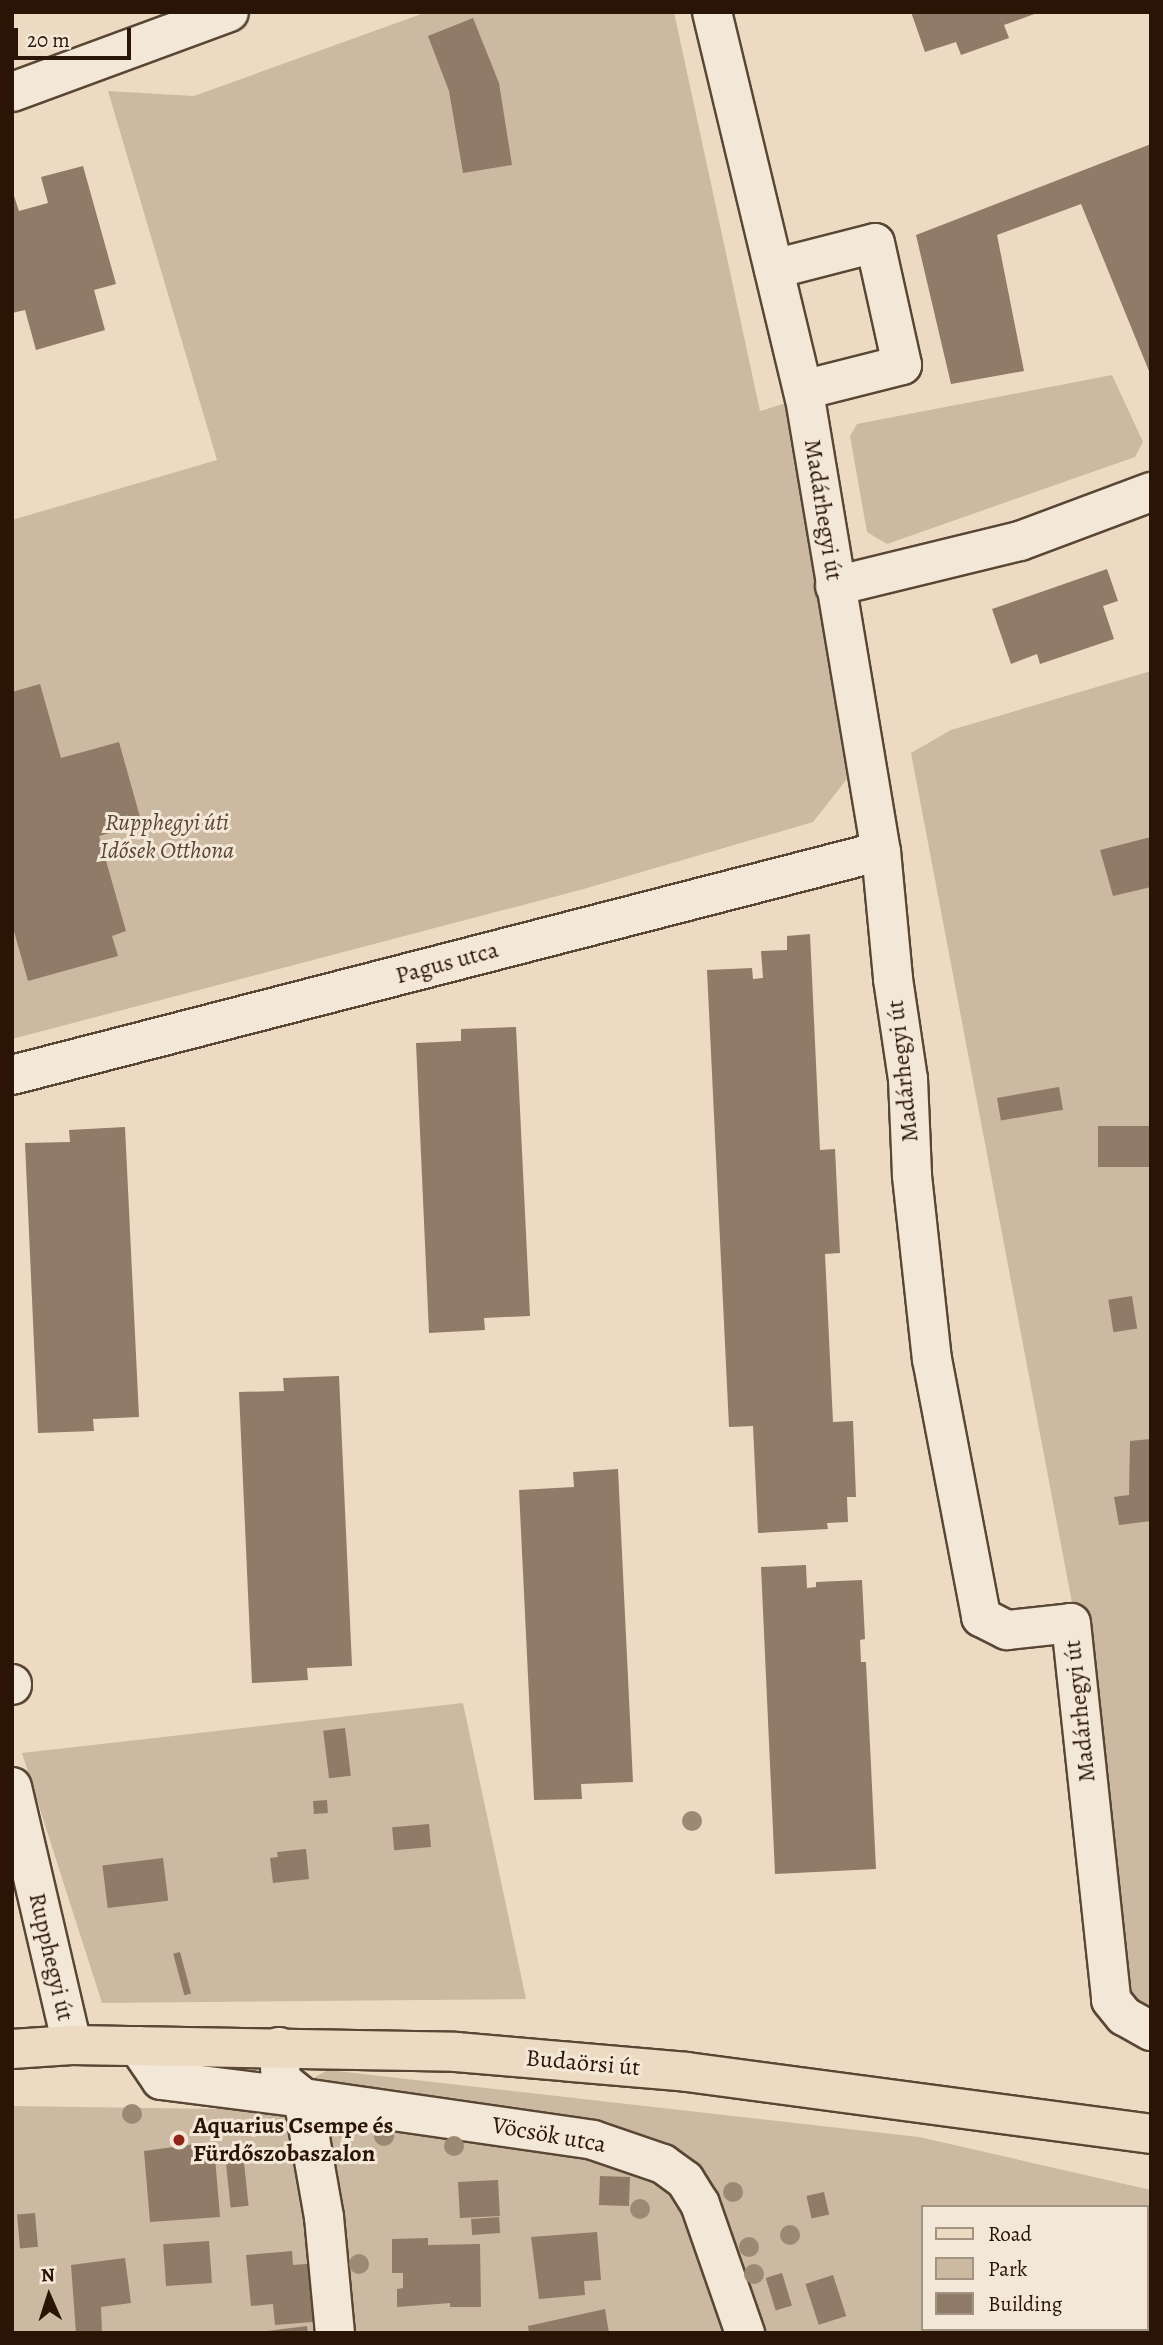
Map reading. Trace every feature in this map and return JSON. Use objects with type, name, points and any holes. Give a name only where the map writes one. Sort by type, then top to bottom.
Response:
[{"type":"main road","name":"Budaörsi út","points":[[12,2049],[72,2045],[456,2053],[687,2072],[1151,2134]]},
{"type":"street","points":[[12,92],[229,12]]},
{"type":"street","name":"Madárhegyi út","points":[[712,12],[803,390],[881,850],[893,979],[908,1079],[912,1176],[932,1359],[981,1617],[1007,1630],[1071,1623],[1111,2000],[1124,2015],[1151,2031]]},
{"type":"street","points":[[774,269],[875,243],[902,365],[803,390]]},
{"type":"street","points":[[835,586],[1020,541],[1151,492]]},
{"type":"street","name":"Pagus utca","points":[[12,1075],[881,850]]},
{"type":"street","name":"Rupphegyi út","points":[[12,1787],[72,2045]]},
{"type":"street","name":"Vöcsök utca","points":[[138,2046],[161,2080],[593,2140],[663,2164],[685,2180],[700,2204],[745,2333]]},
{"type":"street","points":[[279,2048],[282,2080],[303,2098],[324,2217],[335,2333]]},
{"type":"green space","name":"Rupphegyi úti Idősek Otthona","points":[[427,12],[674,12],[760,411],[786,403],[847,779],[813,822],[580,890],[12,1039],[12,520],[217,460],[108,91],[194,96]]},
{"type":"green space","points":[[1112,375],[1143,442],[1135,457],[887,544],[867,532],[850,436],[857,424]]},
{"type":"green space","points":[[1151,671],[1151,2045],[1135,2042],[1073,1608],[911,753],[951,730]]},
{"type":"green space","points":[[463,1703],[526,1999],[102,2003],[22,1753]]},
{"type":"green space","points":[[328,2070],[919,2137],[1151,2190],[1151,2333],[12,2333],[12,2106],[297,2110],[316,2085],[315,2077]]},
{"type":"building","points":[[911,12],[1037,13],[1004,25],[1009,38],[961,55],[956,42],[925,52]]},
{"type":"building","points":[[473,18],[499,83],[512,165],[463,173],[449,91],[428,36]]},
{"type":"building","points":[[1151,144],[1151,376],[1081,204],[997,235],[1024,371],[951,384],[916,235]]},
{"type":"building","points":[[83,166],[116,284],[94,290],[105,330],[36,350],[25,310],[12,313],[12,190],[19,211],[48,203],[41,177]]},
{"type":"building","points":[[1107,569],[1118,601],[1103,606],[1114,639],[1040,664],[1037,654],[1011,664],[992,609]]},
{"type":"building","points":[[40,684],[61,758],[119,742],[142,824],[99,836],[126,931],[112,936],[118,956],[28,981],[12,924],[12,692]]},
{"type":"building","points":[[1151,837],[1151,887],[1113,896],[1100,850]]},
{"type":"building","points":[[810,934],[820,1150],[835,1149],[840,1253],[825,1254],[833,1422],[853,1421],[856,1497],[847,1497],[848,1522],[827,1523],[828,1529],[758,1533],[753,1426],[729,1427],[707,970],[752,968],[753,979],[763,978],[761,951],[787,950],[787,936]]},
{"type":"building","points":[[516,1027],[530,1316],[484,1318],[485,1330],[429,1333],[416,1043],[461,1041],[461,1029]]},
{"type":"building","points":[[1059,1087],[1063,1110],[1001,1121],[997,1098]]},
{"type":"building","points":[[1098,1126],[1151,1126],[1151,1167],[1098,1167]]},
{"type":"building","points":[[125,1127],[139,1417],[93,1419],[94,1431],[38,1433],[25,1143],[70,1142],[69,1130]]},
{"type":"building","points":[[1132,1296],[1137,1329],[1113,1332],[1108,1300]]},
{"type":"building","points":[[339,1376],[352,1666],[307,1668],[308,1680],[252,1683],[239,1392],[284,1391],[283,1378]]},
{"type":"building","points":[[1151,1439],[1151,1521],[1119,1525],[1114,1497],[1129,1495],[1130,1441]]},
{"type":"building","points":[[618,1469],[633,1782],[581,1784],[582,1799],[534,1800],[519,1490],[574,1487],[573,1472]]},
{"type":"building","points":[[806,1565],[807,1588],[816,1587],[816,1582],[862,1580],[865,1639],[860,1640],[861,1662],[866,1662],[876,1869],[775,1874],[761,1567]]},
{"type":"building","points":[[345,1728],[351,1776],[329,1778],[323,1731]]},
{"type":"building","points":[[327,1800],[328,1813],[314,1814],[313,1801]]},
{"type":"building","points":[[429,1824],[431,1847],[394,1850],[392,1827]]},
{"type":"building","points":[[306,1849],[309,1879],[273,1883],[270,1858],[278,1857],[277,1852]]},
{"type":"building","points":[[163,1858],[168,1901],[108,1908],[102,1865]]},
{"type":"building","points":[[180,1952],[191,1994],[184,1995],[173,1954]]},
{"type":"building","points":[[203,2143],[214,2145],[220,2217],[150,2222],[144,2151]]},
{"type":"building","points":[[243,2153],[249,2206],[231,2208],[225,2155]]},
{"type":"building","points":[[600,2176],[630,2177],[629,2206],[599,2205]]},
{"type":"building","points":[[498,2180],[500,2216],[460,2218],[458,2182]]},
{"type":"building","points":[[824,2192],[829,2214],[812,2218],[806,2196]]},
{"type":"building","points":[[35,2213],[38,2247],[20,2248],[17,2215]]},
{"type":"building","points":[[499,2217],[500,2233],[472,2235],[471,2219]]},
{"type":"building","points":[[597,2232],[601,2280],[584,2281],[585,2295],[539,2299],[531,2237]]},
{"type":"building","points":[[428,2238],[428,2245],[480,2244],[481,2307],[450,2307],[450,2303],[397,2307],[397,2289],[403,2288],[403,2273],[392,2273],[392,2239]]},
{"type":"building","points":[[209,2241],[212,2283],[166,2286],[163,2244]]},
{"type":"building","points":[[292,2251],[293,2265],[319,2263],[324,2321],[275,2325],[273,2304],[251,2306],[246,2255]]},
{"type":"building","points":[[125,2258],[131,2303],[101,2307],[102,2333],[76,2333],[71,2265]]},
{"type":"building","points":[[782,2273],[792,2306],[776,2310],[766,2278]]},
{"type":"building","points":[[833,2275],[846,2316],[819,2325],[805,2284]]},
{"type":"building","points":[[1151,2302],[1151,2331],[1138,2333],[1149,2331]]},
{"type":"building","points":[[605,2309],[609,2333],[529,2333],[528,2326]]},
{"type":"building","points":[[307,2326],[308,2333],[267,2333],[267,2331]]},
{"type":"building","points":[[1068,2331],[1118,2331],[1118,2333]]},
{"type":"place","name":"Aquarius Csempe és Fürdőszobaszalon","points":[[179,2140]]}]
